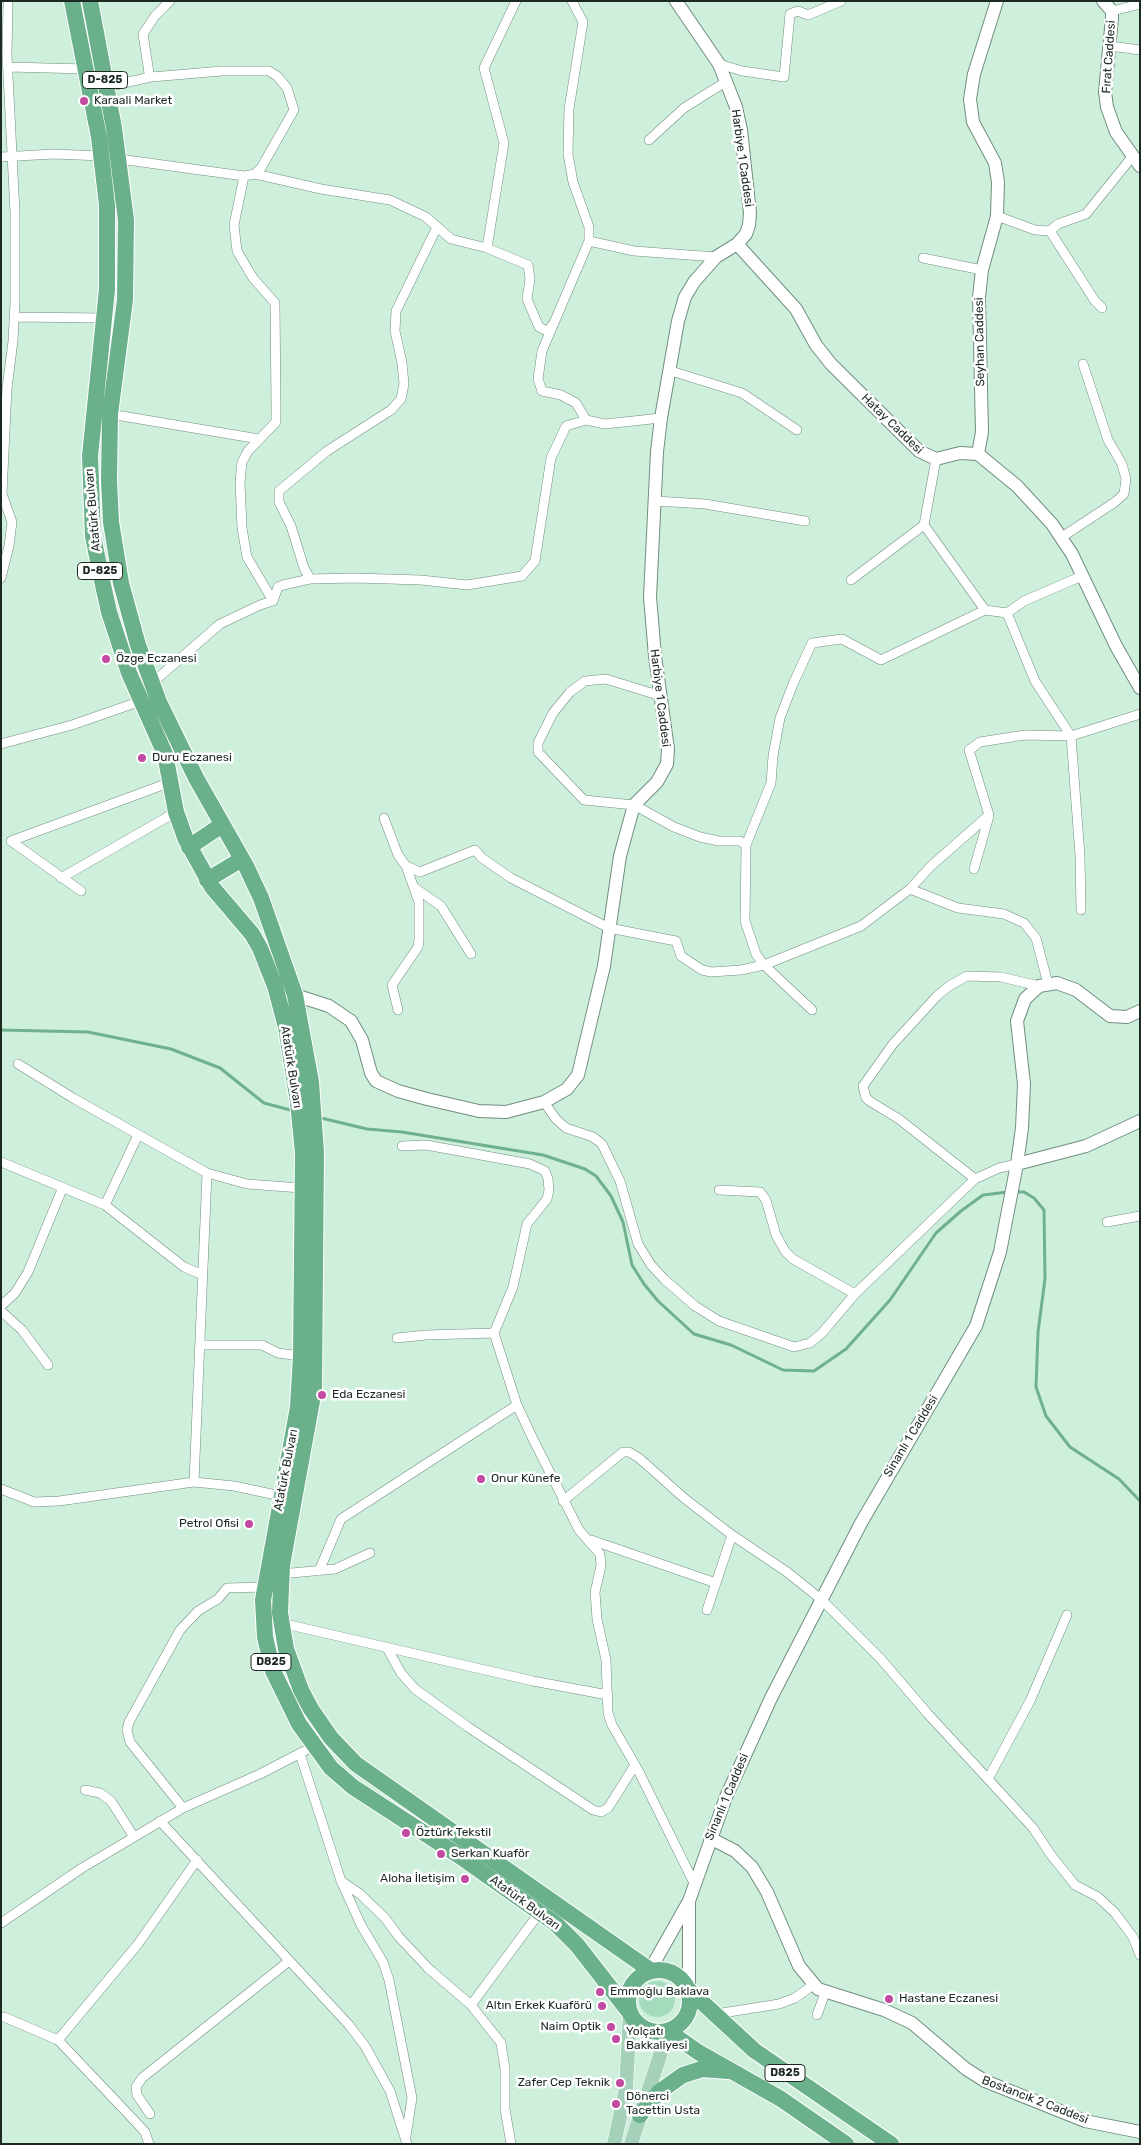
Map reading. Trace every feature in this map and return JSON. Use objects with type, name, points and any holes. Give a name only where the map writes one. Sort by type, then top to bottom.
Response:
[{"type":"highway","name":"Atatürk Bulvarı","points":[[72,1],[102,156],[108,235],[107,289],[90,456],[92,528],[109,612],[129,673],[160,743],[171,782],[176,812],[189,847],[207,880],[252,934],[267,964],[305,1101]]},
{"type":"highway","name":"Atatürk Bulvarı","points":[[90,1],[119,159],[126,220],[124,300],[110,414],[109,501],[115,553],[138,645],[152,683],[196,778],[242,859],[261,898],[295,995],[306,1045],[305,1101],[309,1153],[314,1390],[284,1504],[265,1587],[263,1623],[273,1671],[307,1750],[353,1786],[540,1912],[577,1945],[630,2013]]},
{"type":"highway","points":[[102,156],[119,159]]},
{"type":"highway","points":[[189,847],[222,825]]},
{"type":"highway","points":[[207,880],[242,859]]},
{"type":"highway","name":"Atatürk Bulvarı","points":[[309,1153],[302,1188],[301,1356],[298,1407],[284,1504],[281,1574],[281,1623],[286,1649],[301,1690],[314,1714],[344,1754],[389,1789],[501,1864],[650,1970]]},
{"type":"highway","points":[[660,1969],[678,1975],[689,1990],[691,2000],[685,2020],[668,2031],[659,2032],[642,2028],[630,2013],[628,1993],[640,1975],[650,1970],[660,1969]]},
{"type":"highway","name":"D825","points":[[689,1990],[755,2052],[891,2144]]},
{"type":"highway","name":"D825","points":[[668,2031],[698,2052],[739,2073],[780,2098],[846,2144]]},
{"type":"highway","points":[[640,2115],[670,2082],[689,2072],[709,2068],[739,2073]]},
{"type":"main road","points":[[614,2144],[626,2089],[630,2013]]},
{"type":"main road","points":[[632,2144],[668,2031]]},
{"type":"street","points":[[1,578],[9,546],[12,522],[2,504],[2,494],[4,429],[15,317],[15,213],[7,55],[8,1]]},
{"type":"street","points":[[151,77],[144,34],[155,16],[170,1]]},
{"type":"street","points":[[487,248],[504,143],[484,68],[516,1]]},
{"type":"street","points":[[119,159],[244,176],[255,174],[321,189],[390,200],[426,217],[451,239],[487,248],[528,265],[530,279],[527,300],[538,327],[549,332],[589,241],[589,227],[573,182],[568,154],[569,110],[583,22],[572,1]]},
{"type":"street","name":"Harbiye 1 Caddesi","points":[[634,805],[658,782],[667,764],[668,749],[650,618],[661,418],[671,371],[678,321],[685,297],[694,282],[716,257],[737,244],[746,234],[750,213],[739,116],[727,80],[719,64],[676,1]]},
{"type":"street","points":[[719,64],[742,71],[784,77],[790,14],[798,11],[808,15],[841,1]]},
{"type":"street","name":"Seyhan Caddesi","points":[[978,454],[982,432],[979,297],[982,270],[997,216],[997,171],[992,157],[973,122],[970,99],[974,74],[997,1]]},
{"type":"street","points":[[1107,6],[1140,4]]},
{"type":"street","name":"Fırat Caddesi","points":[[1107,6],[1110,46],[1106,92],[1107,107],[1116,132],[1136,162]]},
{"type":"street","points":[[1110,46],[1140,50]]},
{"type":"street","points":[[9,67],[86,68]]},
{"type":"street","points":[[106,87],[151,77],[222,71],[269,71],[277,76],[286,88],[294,110],[261,168],[255,174]]},
{"type":"street","points":[[649,140],[684,108],[727,80]]},
{"type":"street","points":[[1,156],[11,154],[102,156]]},
{"type":"street","points":[[997,216],[1035,230],[1050,231],[1058,224],[1086,214],[1136,162]]},
{"type":"street","points":[[244,176],[234,225],[237,251],[254,278],[275,303],[276,422],[259,439],[242,462],[240,482],[242,528],[247,557],[273,601]]},
{"type":"street","points":[[310,579],[304,568],[291,526],[279,502],[279,491],[328,451],[391,410],[401,399],[404,384],[402,363],[395,331],[396,311],[437,227]]},
{"type":"street","points":[[1050,231],[1095,301],[1102,308]]},
{"type":"street","points":[[589,241],[634,251],[716,257]]},
{"type":"street","name":"Hatay Caddesi","points":[[737,244],[796,309],[816,345],[831,364],[919,452],[936,459],[960,453],[978,454]]},
{"type":"street","points":[[923,258],[982,270]]},
{"type":"street","points":[[15,317],[103,318]]},
{"type":"street","points":[[552,325],[542,351],[538,379],[542,391],[561,395],[576,403],[586,420]]},
{"type":"street","points":[[1062,536],[1115,502],[1124,494],[1126,479],[1122,464],[1108,440],[1083,364]]},
{"type":"street","points":[[671,371],[742,393],[796,430]]},
{"type":"street","points":[[110,414],[259,439]]},
{"type":"street","points":[[273,601],[278,587],[310,579],[411,580],[467,585],[522,576],[535,561],[551,458],[566,426],[586,420],[605,424],[661,418]]},
{"type":"street","points":[[978,454],[1017,486],[1062,536],[1140,688]]},
{"type":"street","points":[[851,580],[924,525],[936,459]]},
{"type":"street","points":[[655,501],[705,504],[805,521]]},
{"type":"street","points":[[924,525],[985,610]]},
{"type":"street","points":[[812,1010],[764,965],[756,954],[745,920],[746,845],[771,783],[773,756],[780,718],[812,643],[842,639],[881,660],[985,610],[1007,613],[1024,602],[1082,576]]},
{"type":"street","points":[[152,683],[220,624],[260,605],[273,601]]},
{"type":"street","points":[[1007,613],[1036,681],[1071,736],[1080,856],[1081,910]]},
{"type":"street","points":[[661,696],[606,679],[585,681],[570,692],[552,712],[538,743],[538,752],[542,758],[575,788],[584,800],[634,805],[674,827],[700,837],[719,841],[740,841],[746,845]]},
{"type":"street","points":[[1,744],[72,725],[141,701]]},
{"type":"street","points":[[974,869],[989,815],[969,750],[980,742],[1025,735],[1071,736],[1140,714]]},
{"type":"street","points":[[81,891],[11,841],[171,782]]},
{"type":"street","points":[[295,995],[329,1006],[350,1021],[362,1040],[371,1073],[376,1081],[384,1086],[428,1099],[494,1113],[519,1110],[544,1102],[567,1089],[578,1075],[599,991],[620,856],[634,805]]},
{"type":"street","points":[[61,878],[176,812]]},
{"type":"street","points":[[406,866],[420,872],[475,850],[482,858],[511,878],[609,928],[676,941],[681,956],[689,963],[712,972],[764,965],[861,926],[910,889],[931,866],[989,815]]},
{"type":"street","points":[[384,818],[398,855],[406,866],[419,902],[418,948],[392,984],[398,1010]]},
{"type":"street","points":[[415,888],[441,906],[471,954]]},
{"type":"street","points":[[910,889],[958,908],[1004,914],[1024,923],[1036,938],[1043,985]]},
{"type":"street","points":[[975,1179],[899,1119],[866,1098],[863,1086],[893,1044],[937,996],[967,976],[1001,977],[1043,985],[1065,985],[1076,990],[1110,1016],[1126,1017],[1140,1011]]},
{"type":"street","name":"Sinanlı 1 Caddesi","points":[[650,1970],[689,1901],[710,1838],[744,1756],[822,1600],[876,1494],[969,1341],[992,1282],[1008,1219],[1016,1169],[1022,1128],[1024,1084],[1017,1021],[1025,999],[1043,985]]},
{"type":"street","points":[[18,1064],[138,1135],[207,1173],[247,1184],[302,1188]]},
{"type":"street","points":[[544,1102],[556,1119],[566,1128],[597,1138],[602,1144],[620,1181],[638,1244],[651,1265],[695,1306],[719,1321],[794,1346],[810,1343],[822,1333],[856,1294],[975,1179],[999,1168],[1016,1169],[1086,1146],[1140,1121]]},
{"type":"street","points":[[104,1205],[138,1135]]},
{"type":"street","points":[[402,1146],[435,1146],[530,1164],[545,1171],[549,1190],[547,1199],[527,1224],[513,1287],[494,1334],[517,1405],[563,1501],[579,1530],[600,1554],[601,1566],[595,1592],[597,1619],[606,1660],[608,1713],[612,1725],[635,1765],[694,1883]]},
{"type":"street","points":[[1,1162],[104,1205],[184,1267],[204,1276]]},
{"type":"street","points":[[194,1482],[207,1173]]},
{"type":"street","points":[[1,1306],[15,1293],[28,1272],[62,1187]]},
{"type":"street","points":[[718,1190],[760,1192],[766,1200],[776,1235],[785,1251],[793,1259],[856,1294]]},
{"type":"street","points":[[1107,1222],[1140,1216]]},
{"type":"street","points":[[1,1311],[22,1330],[48,1365]]},
{"type":"street","points":[[397,1338],[426,1335],[494,1334]]},
{"type":"street","points":[[200,1345],[262,1345],[278,1353],[301,1356]]},
{"type":"street","points":[[319,1571],[341,1519],[517,1405]]},
{"type":"street","points":[[563,1501],[623,1452],[629,1452],[639,1458],[677,1493],[732,1535],[787,1572],[822,1600],[880,1658],[928,1714],[1033,1828],[1051,1855],[1075,1885],[1098,1897],[1115,1913],[1133,1937],[1140,1955]]},
{"type":"street","points":[[1,1489],[34,1502],[45,1502],[194,1482],[234,1486],[284,1504]]},
{"type":"street","points":[[707,1610],[732,1535]]},
{"type":"street","points":[[587,1539],[716,1583]]},
{"type":"street","points":[[281,1574],[319,1571],[347,1566],[370,1553]]},
{"type":"street","points":[[183,1808],[130,1742],[127,1730],[129,1722],[180,1630],[198,1611],[218,1599],[227,1588],[265,1587]]},
{"type":"street","points":[[988,1779],[1030,1701],[1067,1615]]},
{"type":"street","points":[[281,1623],[387,1648],[608,1695]]},
{"type":"street","points":[[387,1648],[401,1673],[427,1699],[593,1810],[601,1812],[608,1808],[635,1765]]},
{"type":"street","points":[[1,1924],[82,1868],[160,1821],[183,1808],[307,1750],[341,1881],[361,1925],[383,1962],[389,1980],[412,2098],[406,2141]]},
{"type":"street","points":[[84,1790],[100,1793],[111,1802],[134,1838]]},
{"type":"street","points":[[160,1821],[290,1961],[365,2046],[390,2091],[406,2141]]},
{"type":"street","name":"Bostancık 2 Caddesi","points":[[710,1838],[735,1851],[752,1867],[767,1892],[799,1966],[813,1985],[825,1993],[884,2010],[912,2023],[966,2070],[985,2081],[1085,2120],[1140,2132]]},
{"type":"street","points":[[58,2040],[133,1950],[197,1860]]},
{"type":"street","points":[[341,1881],[360,1894],[385,1918],[399,1937],[429,1969],[471,2005],[501,2043],[505,2069],[505,2109],[511,2144]]},
{"type":"street","points":[[689,1901],[689,1990]]},
{"type":"street","points":[[471,2005],[540,1912]]},
{"type":"street","points":[[150,2114],[137,2095],[136,2087],[142,2078],[290,1961]]},
{"type":"street","points":[[716,2014],[779,2004],[795,1998],[813,1985]]},
{"type":"street","points":[[817,2015],[825,1993]]},
{"type":"street","points":[[1,2007],[3,2019],[58,2040],[139,2125],[148,2138],[149,2144]]},
{"type":"green space","points":[[657,1981],[669,1987],[675,1999],[669,2011],[657,2017],[645,2011],[639,1999],[645,1987]]},
{"type":"waterway","points":[[1,1030],[88,1032],[171,1049],[220,1068],[264,1103],[294,1111]]},
{"type":"waterway","points":[[317,1117],[367,1129],[402,1132],[543,1155],[585,1169],[596,1176],[611,1196],[623,1222],[632,1265],[658,1301],[694,1334],[731,1345],[783,1370],[814,1371],[846,1349],[890,1300],[936,1233],[983,1195],[1008,1192]]},
{"type":"waterway","points":[[1014,1192],[1024,1192],[1034,1198],[1044,1210],[1045,1279],[1038,1332],[1036,1387],[1046,1416],[1070,1447],[1119,1479],[1140,1501]]},
{"type":"place","name":"Karaali Market","points":[[84,101]]},
{"type":"place","name":"Özge Eczanesi","points":[[106,659]]},
{"type":"place","name":"Duru Eczanesi","points":[[142,758]]},
{"type":"place","name":"Eda Eczanesi","points":[[322,1395]]},
{"type":"place","name":"Onur Künefe","points":[[481,1479]]},
{"type":"place","name":"Petrol Ofisi","points":[[249,1524]]},
{"type":"place","name":"Öztürk Tekstil","points":[[406,1833]]},
{"type":"place","name":"Serkan Kuaför","points":[[441,1854]]},
{"type":"place","name":"Aloha İletişim","points":[[465,1879]]},
{"type":"place","name":"Emmoğlu Baklava","points":[[600,1992]]},
{"type":"place","name":"Hastane Eczanesi","points":[[889,1999]]},
{"type":"place","name":"Altın Erkek Kuaförü","points":[[602,2006]]},
{"type":"place","name":"Naim Optik","points":[[611,2027]]},
{"type":"place","name":"Yolçatı Bakkaliyesi","points":[[616,2039]]},
{"type":"place","name":"Zafer Cep Teknik","points":[[620,2083]]},
{"type":"place","name":"Dönerci Tacettin Usta","points":[[616,2104]]}]
